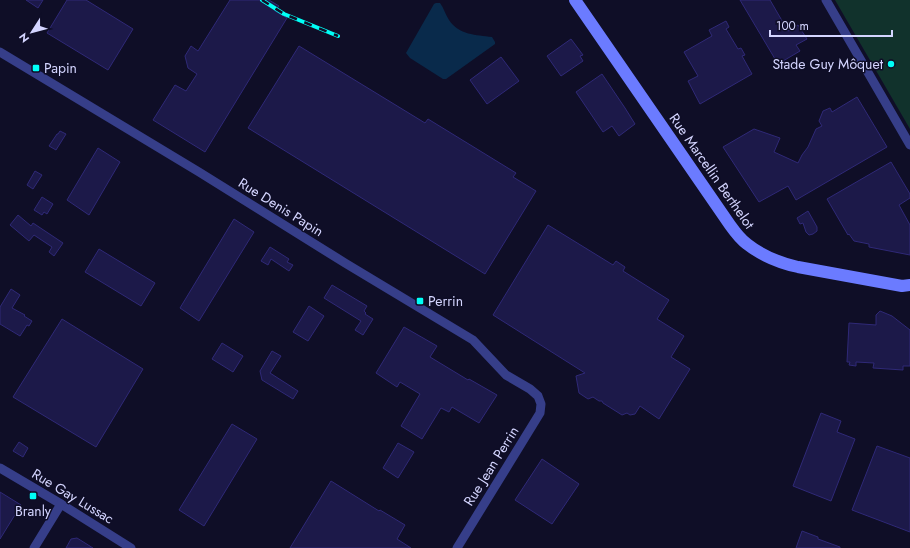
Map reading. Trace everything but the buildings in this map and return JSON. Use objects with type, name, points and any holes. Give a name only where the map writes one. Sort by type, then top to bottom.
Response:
[{"type":"street","name":"Rue Marcellin Berthelot","points":[[575,0],[736,234],[748,245],[789,265],[907,287]]},
{"type":"street","points":[[826,0],[910,145]]},
{"type":"street","name":"Rue Denis Papin","points":[[0,52],[473,340],[506,375],[530,389],[538,396]]},
{"type":"street","name":"Rue Jean Perrin","points":[[457,548],[540,413],[541,404],[538,396]]},
{"type":"street","name":"Rue Gay Lussac","points":[[0,468],[131,548]]},
{"type":"street","points":[[34,548],[61,504]]},
{"type":"green space","name":"Stade Guy Môquet","points":[[835,0],[910,0],[910,129]]},
{"type":"water","points":[[440,3],[449,20],[458,29],[480,36],[492,37],[495,42],[495,44],[446,79],[443,79],[410,58],[406,53],[434,4]]},
{"type":"railway","points":[[262,0],[284,14],[338,36]]},
{"type":"place","name":"Stade Guy Môquet","points":[[891,64]]},
{"type":"place","name":"Papin","points":[[36,68]]},
{"type":"place","name":"Perrin","points":[[420,301]]},
{"type":"place","name":"Branly","points":[[33,496]]}]
